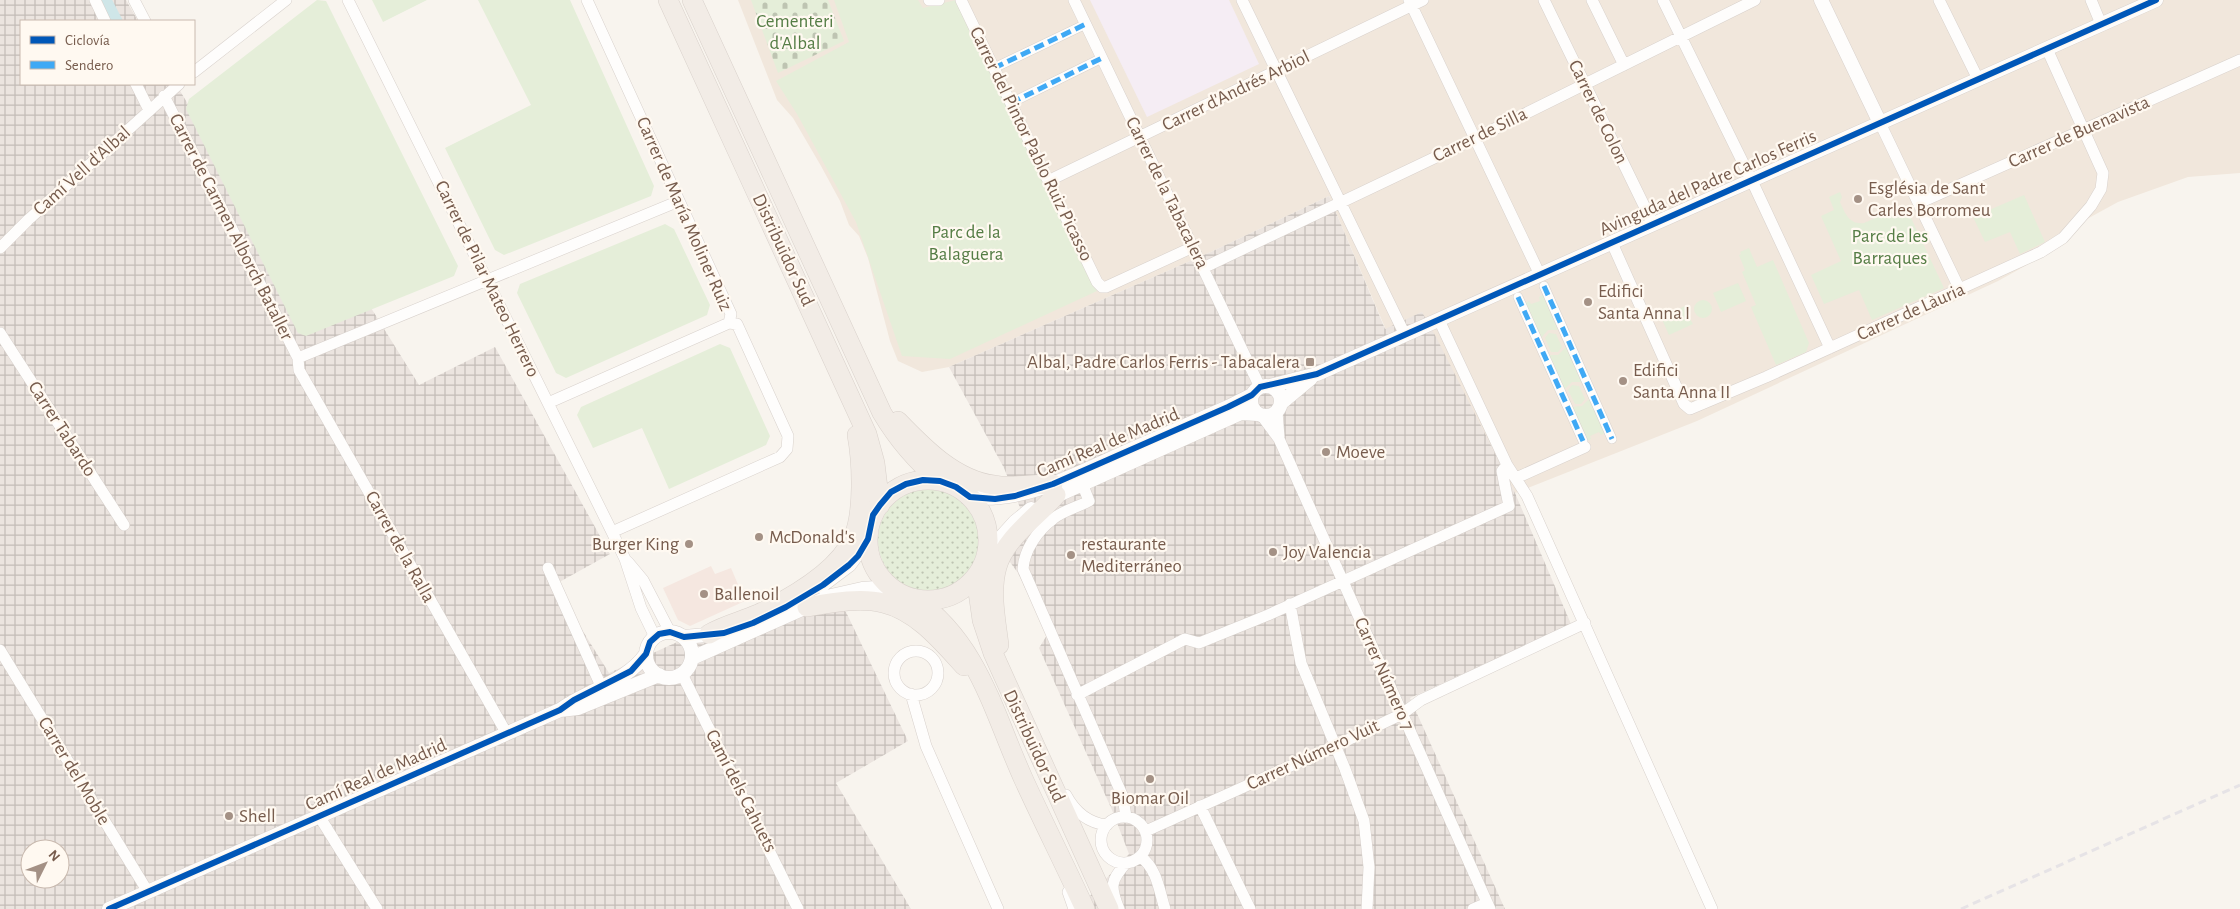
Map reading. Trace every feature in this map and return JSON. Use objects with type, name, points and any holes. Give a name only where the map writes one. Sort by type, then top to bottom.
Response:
[{"type":"highway","name":"Distribuïdor Sud","points":[[668,0],[867,434],[875,463],[880,505]]},
{"type":"highway","name":"Distribuïdor Sud","points":[[692,0],[872,392],[892,430],[904,446],[921,465],[940,481]]},
{"type":"highway","points":[[872,392],[917,441],[964,475],[983,483],[997,486],[1054,490]]},
{"type":"highway","points":[[709,634],[721,627],[782,602],[819,577],[847,549],[854,536],[861,493],[856,409]]},
{"type":"highway","points":[[923,480],[940,481],[956,487],[970,497],[982,514],[988,533],[988,553],[976,578],[964,590],[949,597],[932,601],[915,599],[890,587],[878,573],[870,557],[868,540],[871,521],[880,505],[892,492],[906,484],[923,480]]},
{"type":"highway","points":[[1004,683],[995,615],[994,591],[997,567],[1012,541],[1054,490]]},
{"type":"highway","name":"Distribuïdor Sud","points":[[976,578],[982,620],[1004,683],[1109,909]]},
{"type":"highway","name":"Distribuïdor Sud","points":[[915,599],[935,613],[954,632],[972,661],[1023,779],[1085,909]]},
{"type":"highway","points":[[807,607],[867,601],[882,602],[895,606],[911,615],[940,640],[987,692]]},
{"type":"street","points":[[94,0],[104,20]]},
{"type":"street","points":[[134,0],[144,20]]},
{"type":"street","points":[[195,71],[286,0]]},
{"type":"street","name":"Carrer de Pilar Mateo Herrero","points":[[348,0],[612,532],[625,559],[632,585],[655,636]]},
{"type":"street","name":"Carrer de María Moliner Ruiz","points":[[587,0],[731,314],[729,323],[737,324],[788,436],[787,449],[780,457],[612,532]]},
{"type":"street","points":[[929,0],[939,0]]},
{"type":"street","name":"Carrer del Pintor Pablo Ruiz Picasso","points":[[962,0],[1097,282],[1102,287],[1106,287],[1193,247]]},
{"type":"street","name":"Carrer de la Tabacalera","points":[[1074,0],[1261,389]]},
{"type":"street","points":[[1242,0],[1405,335]]},
{"type":"street","name":"Carrer d'Andrés Arbiol","points":[[1048,180],[1277,72],[1410,3],[1423,0]]},
{"type":"street","name":"Carrer de Colon","points":[[1544,0],[1653,224]]},
{"type":"street","points":[[1592,0],[1624,65]]},
{"type":"street","points":[[1663,0],[1752,181],[1830,348]]},
{"type":"street","name":"Carrer de Silla","points":[[1203,268],[1476,138],[1755,0]]},
{"type":"street","points":[[1821,0],[1960,290]]},
{"type":"street","points":[[1939,0],[1978,79]]},
{"type":"street","points":[[2091,0],[2101,24]]},
{"type":"street","name":"Avinguda del Padre Carlos Ferris","points":[[1261,389],[1317,374],[1439,320],[1542,280],[1612,243],[1653,224],[2156,0]]},
{"type":"street","points":[[1410,3],[1476,138],[1542,280],[1612,439]]},
{"type":"street","points":[[994,68],[1086,24]]},
{"type":"street","points":[[2046,49],[2083,130]]},
{"type":"street","points":[[1011,103],[1102,58]]},
{"type":"street","name":"Carrer de Buenavista","points":[[1919,203],[2240,60]]},
{"type":"street","points":[[136,85],[149,110]]},
{"type":"street","name":"Camí Vell d'Albal","points":[[0,248],[176,85]]},
{"type":"street","name":"Carrer de Carmen Alborch Bataller","points":[[164,96],[298,358]]},
{"type":"street","name":"Carrer de Làuria","points":[[1612,243],[1685,405],[1695,408],[1960,290],[2041,252],[2063,238],[2096,198],[2101,189],[2103,173],[2083,130]]},
{"type":"street","points":[[298,358],[679,201]]},
{"type":"street","points":[[1516,478],[1584,444],[1518,297]]},
{"type":"street","points":[[1439,320],[1507,465],[1516,478],[1585,623],[1712,909]]},
{"type":"street","points":[[548,404],[729,323]]},
{"type":"street","name":"Carrer Tabardo","points":[[0,333],[124,526]]},
{"type":"street","name":"Carrer de la Ralla","points":[[298,358],[299,370],[507,734]]},
{"type":"street","name":"Avinguda del Padre Carlos Ferris","points":[[1279,408],[1317,374]]},
{"type":"street","points":[[1261,389],[1280,394],[1279,408],[1272,415],[1260,415],[1252,407],[1261,389]]},
{"type":"street","name":"Camí Real de Madrid","points":[[988,553],[1023,516],[1054,490],[1228,407],[1261,389]]},
{"type":"street","name":"Carrer Número 7","points":[[1279,408],[1279,438]]},
{"type":"street","name":"Camí Real de Madrid","points":[[970,497],[995,499],[1054,490],[1082,483],[1241,413],[1260,415]]},
{"type":"street","name":"Carrer Número 7","points":[[1260,415],[1279,438],[1488,906]]},
{"type":"street","points":[[1077,695],[1185,639],[1199,643],[1509,506],[1502,471],[1507,465]]},
{"type":"street","points":[[1082,483],[1089,501],[1053,518],[1036,536],[1024,558],[1023,569],[1077,695],[1124,797],[1126,817]]},
{"type":"street","points":[[684,637],[690,645],[692,658],[689,667],[682,674],[670,677],[659,675],[650,667],[646,654],[650,642],[655,636],[670,632],[684,637],[724,633],[752,623],[805,597],[849,565],[868,540]]},
{"type":"street","name":"Carrer de Pilar Mateo Herrero","points":[[625,559],[642,580],[670,632]]},
{"type":"street","points":[[548,568],[601,686]]},
{"type":"street","points":[[692,658],[807,607],[846,592],[890,587]]},
{"type":"street","points":[[1290,604],[1301,663],[1364,822],[1369,867],[1367,909]]},
{"type":"street","name":"Carrer Número Vuit","points":[[1146,831],[1335,746],[1402,714],[1421,700],[1585,623]]},
{"type":"street","name":"Carrer del Moble","points":[[0,650],[148,892]]},
{"type":"street","name":"Camí Real de Madrid","points":[[109,909],[560,710],[574,700],[631,672],[646,654]]},
{"type":"street","name":"Camí dels Cahuets","points":[[682,674],[798,909]]},
{"type":"street","name":"Camí Real de Madrid","points":[[560,710],[578,708],[659,675]]},
{"type":"street","points":[[911,694],[926,746],[998,909]]},
{"type":"street","points":[[1038,754],[1053,770],[1072,806],[1078,813],[1090,820],[1107,825]]},
{"type":"street","points":[[1023,779],[1026,796],[1072,900],[1074,909]]},
{"type":"street","points":[[1200,806],[1250,909]]},
{"type":"street","points":[[319,816],[377,909]]},
{"type":"street","points":[[1119,909],[1113,894],[1112,883],[1116,875],[1126,864],[1141,856],[1147,844],[1146,831],[1138,822],[1126,817],[1113,820],[1107,825],[1101,839],[1106,854],[1118,863],[1126,864]]},
{"type":"street","points":[[1141,856],[1149,863],[1155,875],[1165,909]]},
{"type":"street","points":[[1473,909],[1488,906]]},
{"type":"shaded area","points":[[0,0],[126,0],[137,20],[20,20],[20,85],[177,85],[307,304],[353,279],[419,385],[495,347],[610,554],[554,585],[609,673],[807,583],[846,612],[908,741],[836,783],[911,909],[0,909]]},
{"type":"shaded area","points":[[738,0],[2240,0],[2240,173],[2188,177],[2118,202],[2087,219],[2065,244],[1998,281],[1697,421],[1515,493],[1422,312],[1386,330],[1329,196],[1213,251],[949,367],[922,372],[898,361],[890,341],[868,258],[859,236],[849,225],[840,201],[793,118],[777,100]]},
{"type":"shaded area","points":[[1090,0],[1229,0],[1259,64],[1147,117]]},
{"type":"shaded area","points":[[1329,196],[1385,329],[1422,312],[1515,493],[1571,624],[1410,698],[1505,909],[1078,909],[1129,854],[1112,810],[1039,648],[1047,635],[1018,573],[1007,558],[1029,530],[1004,468],[949,367],[1213,251]]},
{"type":"shaded area","name":"Ballenoil","points":[[711,566],[715,574],[731,568],[745,601],[690,626],[678,620],[663,588]]},
{"type":"green space","points":[[317,0],[326,1],[458,266],[454,276],[306,336],[298,333],[186,109],[189,99]]},
{"type":"green space","points":[[372,0],[427,0],[383,22]]},
{"type":"green space","points":[[478,0],[570,0],[654,186],[651,196],[504,255],[495,250],[445,148],[531,105]]},
{"type":"green space","name":"Cementeri d'Albal","points":[[751,0],[828,0],[844,41],[778,73]]},
{"type":"green space","name":"Parc de la Balaguera","points":[[834,0],[918,0],[923,8],[956,0],[1097,291],[950,359],[902,356],[856,222],[797,114],[776,81],[849,42]]},
{"type":"green space","name":"Parc de les Barraques","points":[[1840,192],[1842,197],[1840,202],[1846,214],[1851,220],[1859,223],[1864,223],[1905,205],[1944,288],[1872,320],[1859,290],[1824,304],[1811,275],[1841,261],[1821,216],[1834,210],[1829,197]]},
{"type":"green space","points":[[2024,195],[2045,242],[2020,254],[2010,232],[1985,242],[1973,217]]},
{"type":"green space","points":[[665,224],[674,229],[710,305],[707,315],[566,378],[556,373],[517,293],[520,284]]},
{"type":"green space","points":[[1749,248],[1757,267],[1773,260],[1809,343],[1806,352],[1776,365],[1751,307],[1756,305],[1742,272],[1745,270],[1739,255],[1741,254],[1740,252]]},
{"type":"green space","points":[[1738,283],[1746,301],[1721,312],[1713,293]]},
{"type":"green space","points":[[1543,295],[1558,330],[1548,330],[1541,338],[1525,303],[1529,301],[1531,304],[1540,301],[1539,297]]},
{"type":"green space","points":[[1699,300],[1707,300],[1712,305],[1710,316],[1699,318],[1694,313],[1694,305]]},
{"type":"green space","points":[[1685,306],[1693,324],[1669,335],[1661,317]]},
{"type":"green space","points":[[1549,333],[1556,334],[1562,347],[1558,352],[1551,352],[1545,338]]},
{"type":"green space","points":[[720,344],[730,348],[770,436],[766,445],[669,489],[642,428],[593,448],[577,415],[581,407]]},
{"type":"green space","points":[[1566,347],[1582,382],[1572,382],[1564,390],[1548,355],[1558,355]]},
{"type":"green space","points":[[1572,385],[1579,386],[1585,399],[1581,404],[1575,404],[1568,390]]},
{"type":"green space","points":[[1589,399],[1605,433],[1601,435],[1599,432],[1590,436],[1591,439],[1587,441],[1571,407],[1582,406]]},
{"type":"green space","points":[[929,489],[949,493],[965,504],[976,520],[980,540],[976,560],[965,576],[949,587],[929,591],[909,587],[893,576],[882,560],[878,540],[882,520],[893,504],[909,493]]},
{"type":"waterway","points":[[106,0],[116,20]]},
{"type":"railway","points":[[1961,909],[2240,785]]},
{"type":"marked path","points":[[994,68],[1086,24]]},
{"type":"marked path","points":[[1011,103],[1102,58]]},
{"type":"marked path","points":[[1544,286],[1612,439]]},
{"type":"marked path","points":[[1518,297],[1583,441]]},
{"type":"cycle path","points":[[109,909],[560,710],[574,700],[631,671],[646,654],[650,642],[659,634],[670,632],[684,637],[724,633],[753,623],[786,607],[823,585],[858,556],[868,539],[873,515],[891,492],[906,484],[923,480],[940,481],[956,487],[970,497],[995,499],[1015,496],[1053,484],[1228,407],[1252,395],[1260,387],[1317,374],[2156,0]]},
{"type":"place","name":"Església de Sant Carles Borromeu","points":[[1858,199]]},
{"type":"place","name":"Edifici Santa Anna I","points":[[1588,302]]},
{"type":"place","name":"Albal, Padre Carlos Ferris - Tabacalera","points":[[1310,362]]},
{"type":"place","name":"Edifici Santa Anna II","points":[[1623,381]]},
{"type":"place","name":"Moeve","points":[[1326,452]]},
{"type":"place","name":"McDonald's","points":[[759,537]]},
{"type":"place","name":"Burger King","points":[[689,544]]},
{"type":"place","name":"Joy Valencia","points":[[1273,552]]},
{"type":"place","name":"restaurante Mediterráneo","points":[[1071,555]]},
{"type":"place","name":"Ballenoil","points":[[704,594]]},
{"type":"place","name":"Biomar Oil","points":[[1150,779]]},
{"type":"place","name":"Shell","points":[[229,816]]}]
